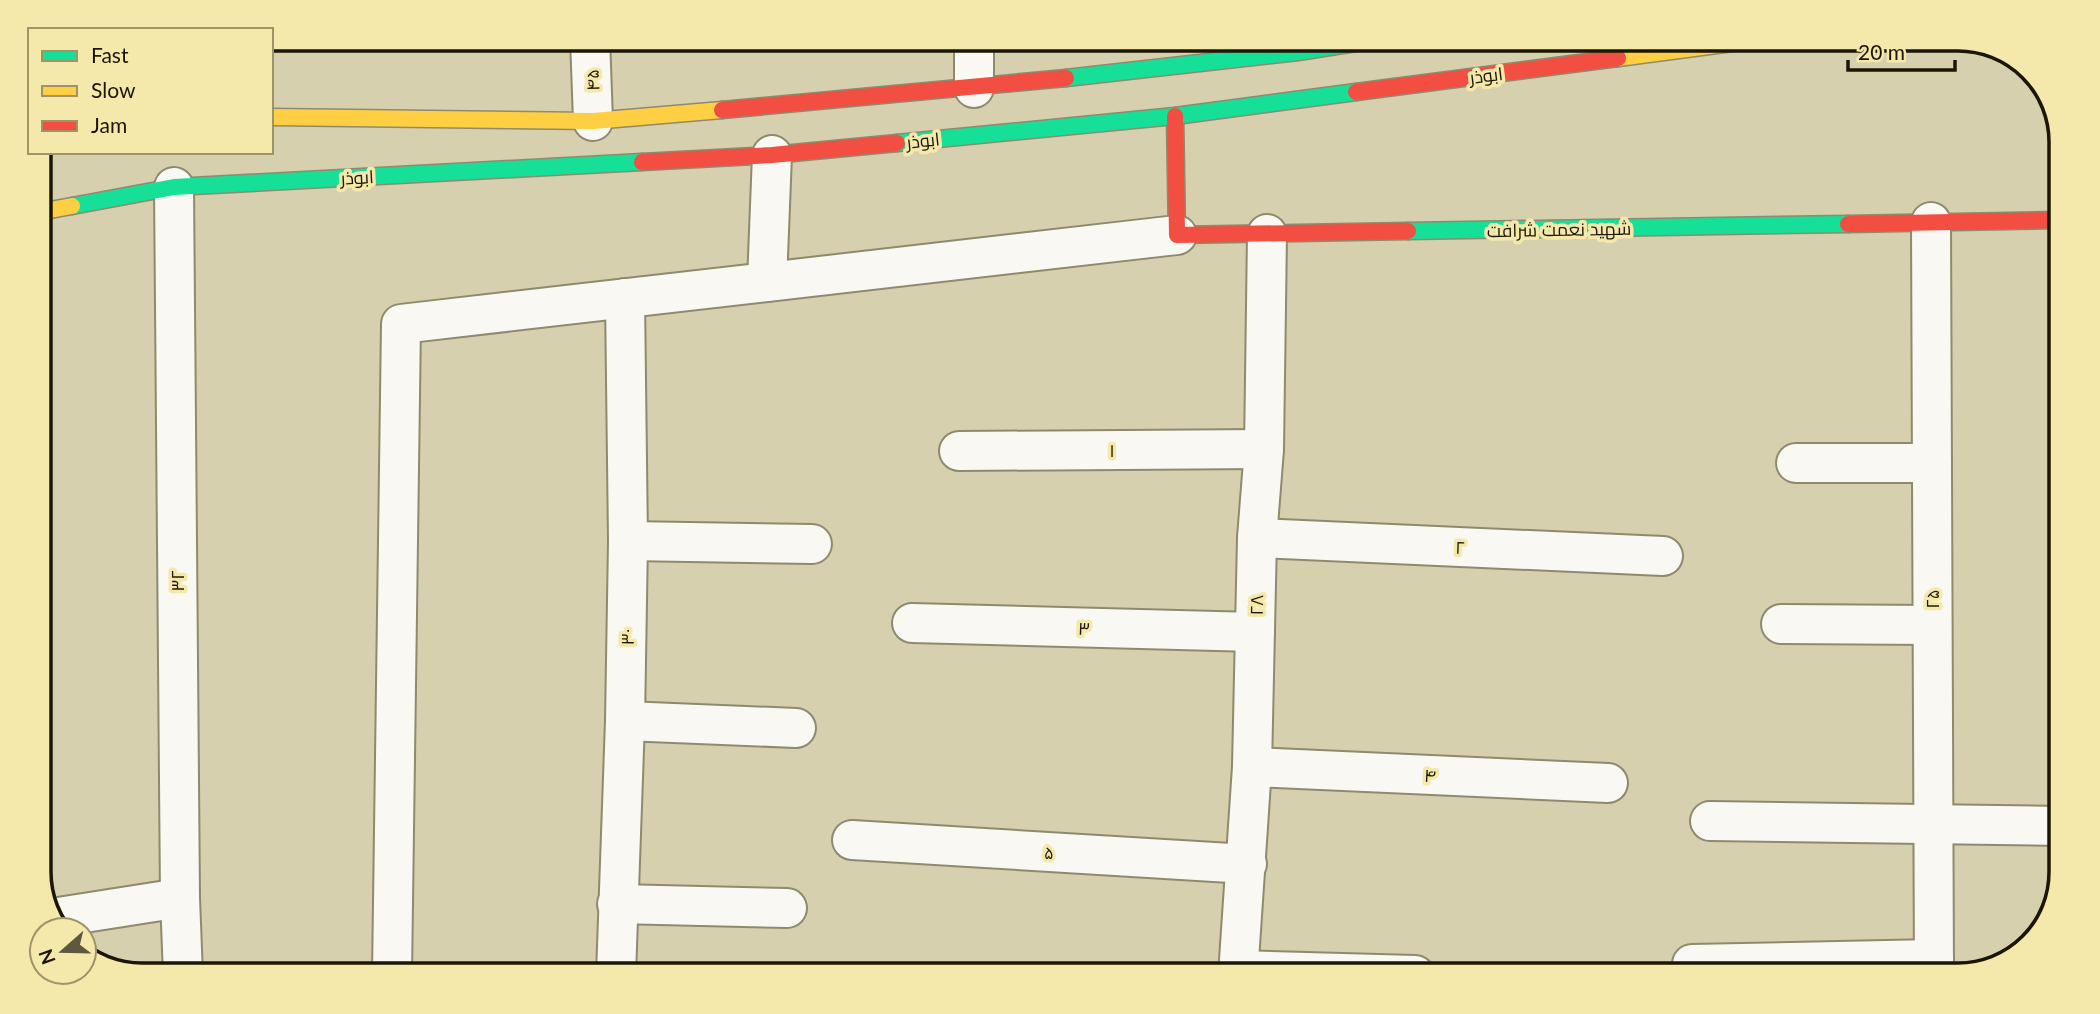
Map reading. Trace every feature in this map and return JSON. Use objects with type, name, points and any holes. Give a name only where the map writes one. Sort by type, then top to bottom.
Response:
[{"type":"main road","points":[[273,117],[593,121],[974,88],[1253,51]]},
{"type":"main road","name":"ابوذر","points":[[51,210],[174,187],[772,155],[1175,116],[1671,51]]},
{"type":"main road","points":[[1175,116],[1177,235]]},
{"type":"main road","name":"شهید نعمت شرافت","points":[[1177,235],[2049,220]]},
{"type":"street","name":"۴۵","points":[[590,51],[593,121]]},
{"type":"street","points":[[974,51],[974,88]]},
{"type":"street","points":[[767,282],[772,155]]},
{"type":"street","name":"۳۲","points":[[174,187],[183,963]]},
{"type":"street","name":"۲۵","points":[[1931,222],[1934,963]]},
{"type":"street","name":"۲۸","points":[[1239,963],[1252,767],[1257,538],[1264,449],[1267,234]]},
{"type":"street","points":[[392,963],[401,324],[1177,235]]},
{"type":"street","name":"۳۰","points":[[616,963],[628,541],[625,298]]},
{"type":"street","name":"۱","points":[[959,451],[1264,449]]},
{"type":"street","points":[[1796,463],[1932,463]]},
{"type":"street","name":"۲","points":[[1257,538],[1663,556]]},
{"type":"street","points":[[628,541],[812,544]]},
{"type":"street","name":"۳","points":[[912,623],[1255,632]]},
{"type":"street","points":[[1780,624],[1932,625]]},
{"type":"street","points":[[625,721],[796,727]]},
{"type":"street","name":"۴","points":[[1252,767],[1608,783]]},
{"type":"street","points":[[1710,821],[2049,826]]},
{"type":"street","name":"۵","points":[[852,840],[1247,863]]},
{"type":"street","points":[[65,916],[180,898]]},
{"type":"street","points":[[617,904],[787,908]]},
{"type":"traffic: fast","points":[[1066,78],[1304,51]]},
{"type":"traffic: fast","points":[[897,143],[1175,116],[1356,92]]},
{"type":"traffic: fast","points":[[72,206],[174,187],[642,162]]},
{"type":"traffic: fast","points":[[1408,231],[1848,224]]},
{"type":"traffic: slow","points":[[1618,58],[1671,51]]},
{"type":"traffic: slow","points":[[273,117],[593,121],[722,110]]},
{"type":"traffic: slow","points":[[51,210],[72,206]]},
{"type":"traffic: jam","points":[[1356,92],[1618,58]]},
{"type":"traffic: jam","points":[[722,110],[1066,78]]},
{"type":"traffic: jam","points":[[1175,116],[1177,235],[1408,231]]},
{"type":"traffic: jam","points":[[642,162],[772,155],[897,143]]},
{"type":"traffic: jam","points":[[1848,224],[2049,220]]}]
